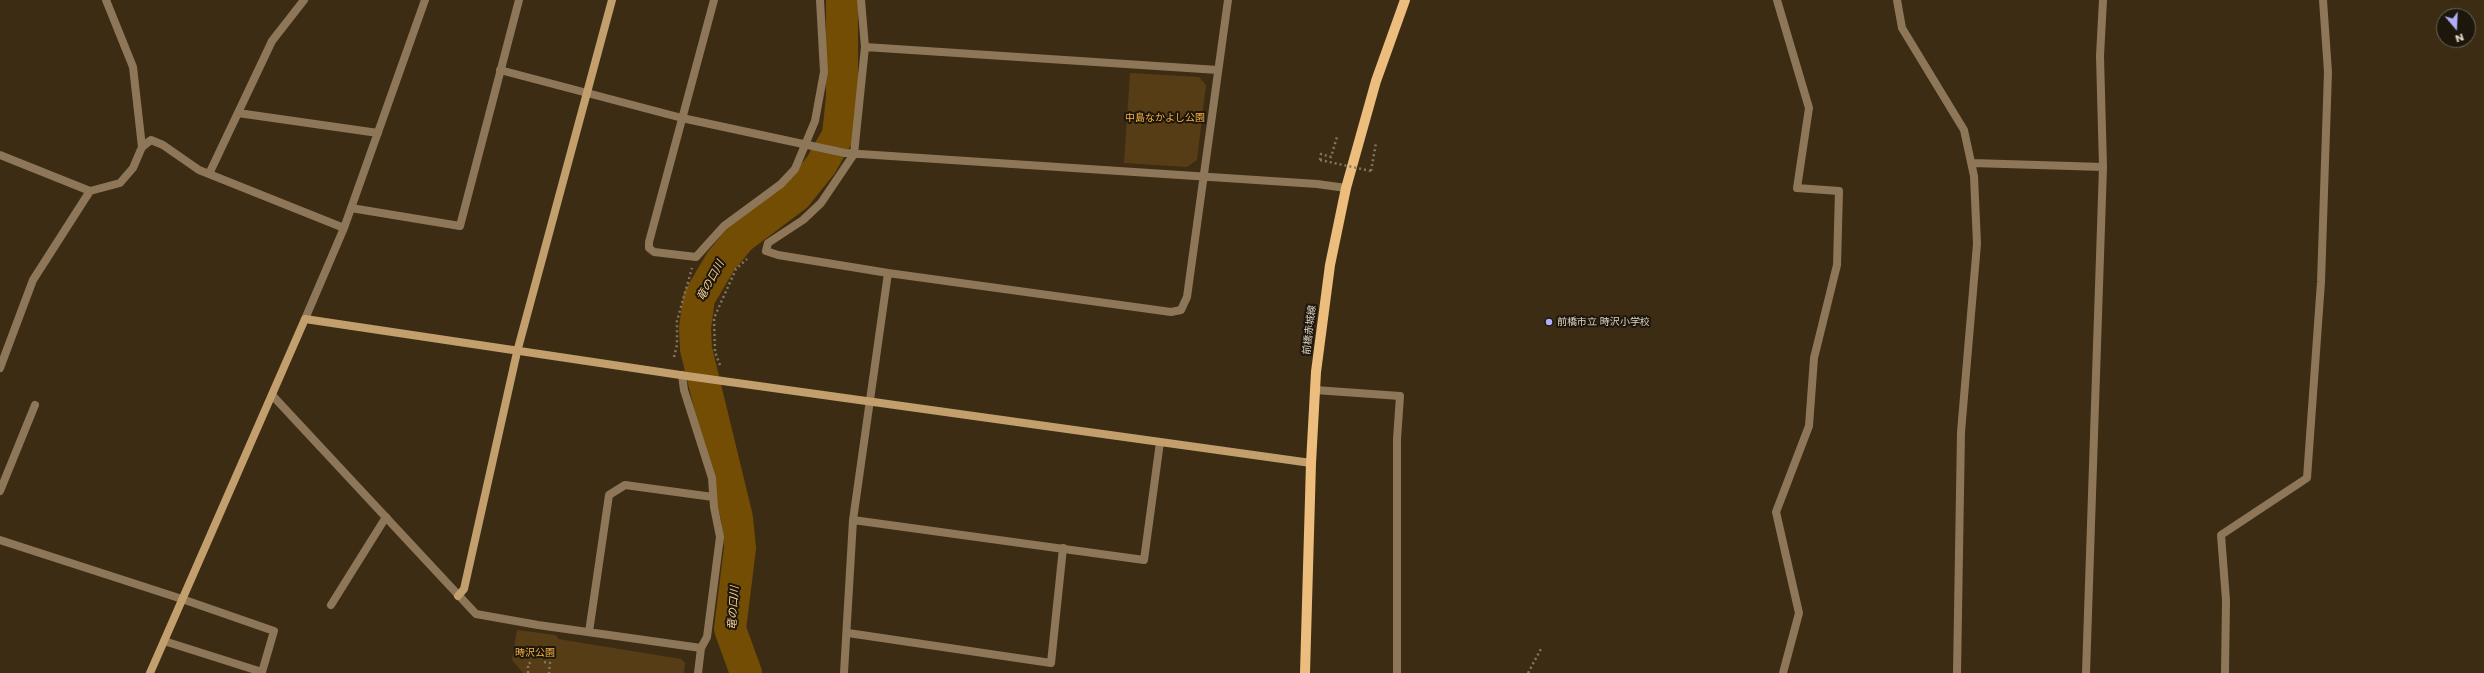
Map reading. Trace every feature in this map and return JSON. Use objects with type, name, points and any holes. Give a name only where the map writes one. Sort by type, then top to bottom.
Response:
[{"type":"main road","name":"前橋赤城線","points":[[1305,673],[1311,463],[1315,390],[1330,265],[1346,188],[1376,81],[1405,0]]},
{"type":"street","points":[[106,0],[133,67],[142,147]]},
{"type":"street","points":[[209,174],[272,41],[304,0]]},
{"type":"street","points":[[150,673],[344,228],[425,0]]},
{"type":"street","points":[[351,208],[460,226],[483,146],[500,70],[520,0]]},
{"type":"street","points":[[458,596],[464,589],[466,582],[517,352],[612,0]]},
{"type":"street","points":[[714,0],[650,242],[649,248],[654,252],[696,257],[724,226],[782,184],[795,169],[811,146],[824,72],[820,0]]},
{"type":"street","points":[[862,0],[866,47],[854,154],[821,202],[803,220],[768,243],[766,251],[778,255],[888,273],[1171,312],[1181,310],[1187,297],[1228,0]]},
{"type":"street","points":[[1777,0],[1809,108],[1797,188],[1839,191],[1837,265],[1814,358],[1809,426],[1776,512],[1799,613],[1783,673]]},
{"type":"street","points":[[1897,0],[1902,28],[1964,130],[1972,163],[1977,244],[1961,432],[1957,673]]},
{"type":"street","points":[[2086,673],[2103,167],[2100,56],[2103,0]]},
{"type":"street","points":[[2225,673],[2226,600],[2221,535],[2307,478],[2321,282],[2328,72],[2323,0]]},
{"type":"street","points":[[866,47],[1218,70]]},
{"type":"street","points":[[500,70],[682,118],[844,153],[1318,184],[1346,188]]},
{"type":"street","points":[[238,113],[378,133]]},
{"type":"street","points":[[0,155],[90,191],[120,183],[133,168],[142,147],[151,140],[163,144],[199,170],[344,228]]},
{"type":"street","points":[[1972,163],[2103,167]]},
{"type":"street","points":[[0,368],[33,280],[90,191]]},
{"type":"street","points":[[844,673],[848,633],[853,520],[888,273]]},
{"type":"street","points":[[305,319],[684,376],[1311,463]]},
{"type":"street","points":[[684,376],[684,390],[712,478],[713,497],[720,537],[707,637],[701,648],[698,673]]},
{"type":"street","points":[[1315,390],[1400,396],[1397,439],[1397,673]]},
{"type":"street","points":[[272,395],[476,614],[701,648]]},
{"type":"street","points":[[0,491],[35,405]]},
{"type":"street","points":[[853,520],[1144,560],[1160,442]]},
{"type":"street","points":[[589,632],[609,495],[625,485],[713,497]]},
{"type":"street","points":[[331,605],[386,517]]},
{"type":"street","points":[[0,540],[182,599],[274,631],[262,672],[164,641]]},
{"type":"street","points":[[848,633],[1051,663],[1063,548]]},
{"type":"path","points":[[1337,137],[1331,157],[1321,154],[1320,160],[1371,171],[1376,142]]},
{"type":"path","points":[[720,365],[715,352],[714,318],[736,269],[747,259]]},
{"type":"path","points":[[674,357],[677,345],[677,321],[693,267]]},
{"type":"path","points":[[1528,673],[1542,647]]},
{"type":"path","points":[[528,673],[528,664],[533,661]]},
{"type":"path","points":[[544,662],[550,663],[549,673]]},
{"type":"green space","name":"中島なかよし公園","points":[[1130,73],[1199,77],[1206,85],[1197,160],[1187,167],[1124,163]]},
{"type":"green space","name":"時沢公園","points":[[517,630],[556,635],[558,639],[681,659],[685,663],[684,673],[523,673],[512,660]]},
{"type":"waterway","name":"竜の口川","points":[[746,673],[730,629],[740,548],[737,518],[696,349],[695,328],[699,298],[721,261],[740,238],[796,196],[821,165],[838,135],[842,97],[842,0]]},
{"type":"place","name":"前橋市立 時沢小学校","points":[[1549,322]]}]
